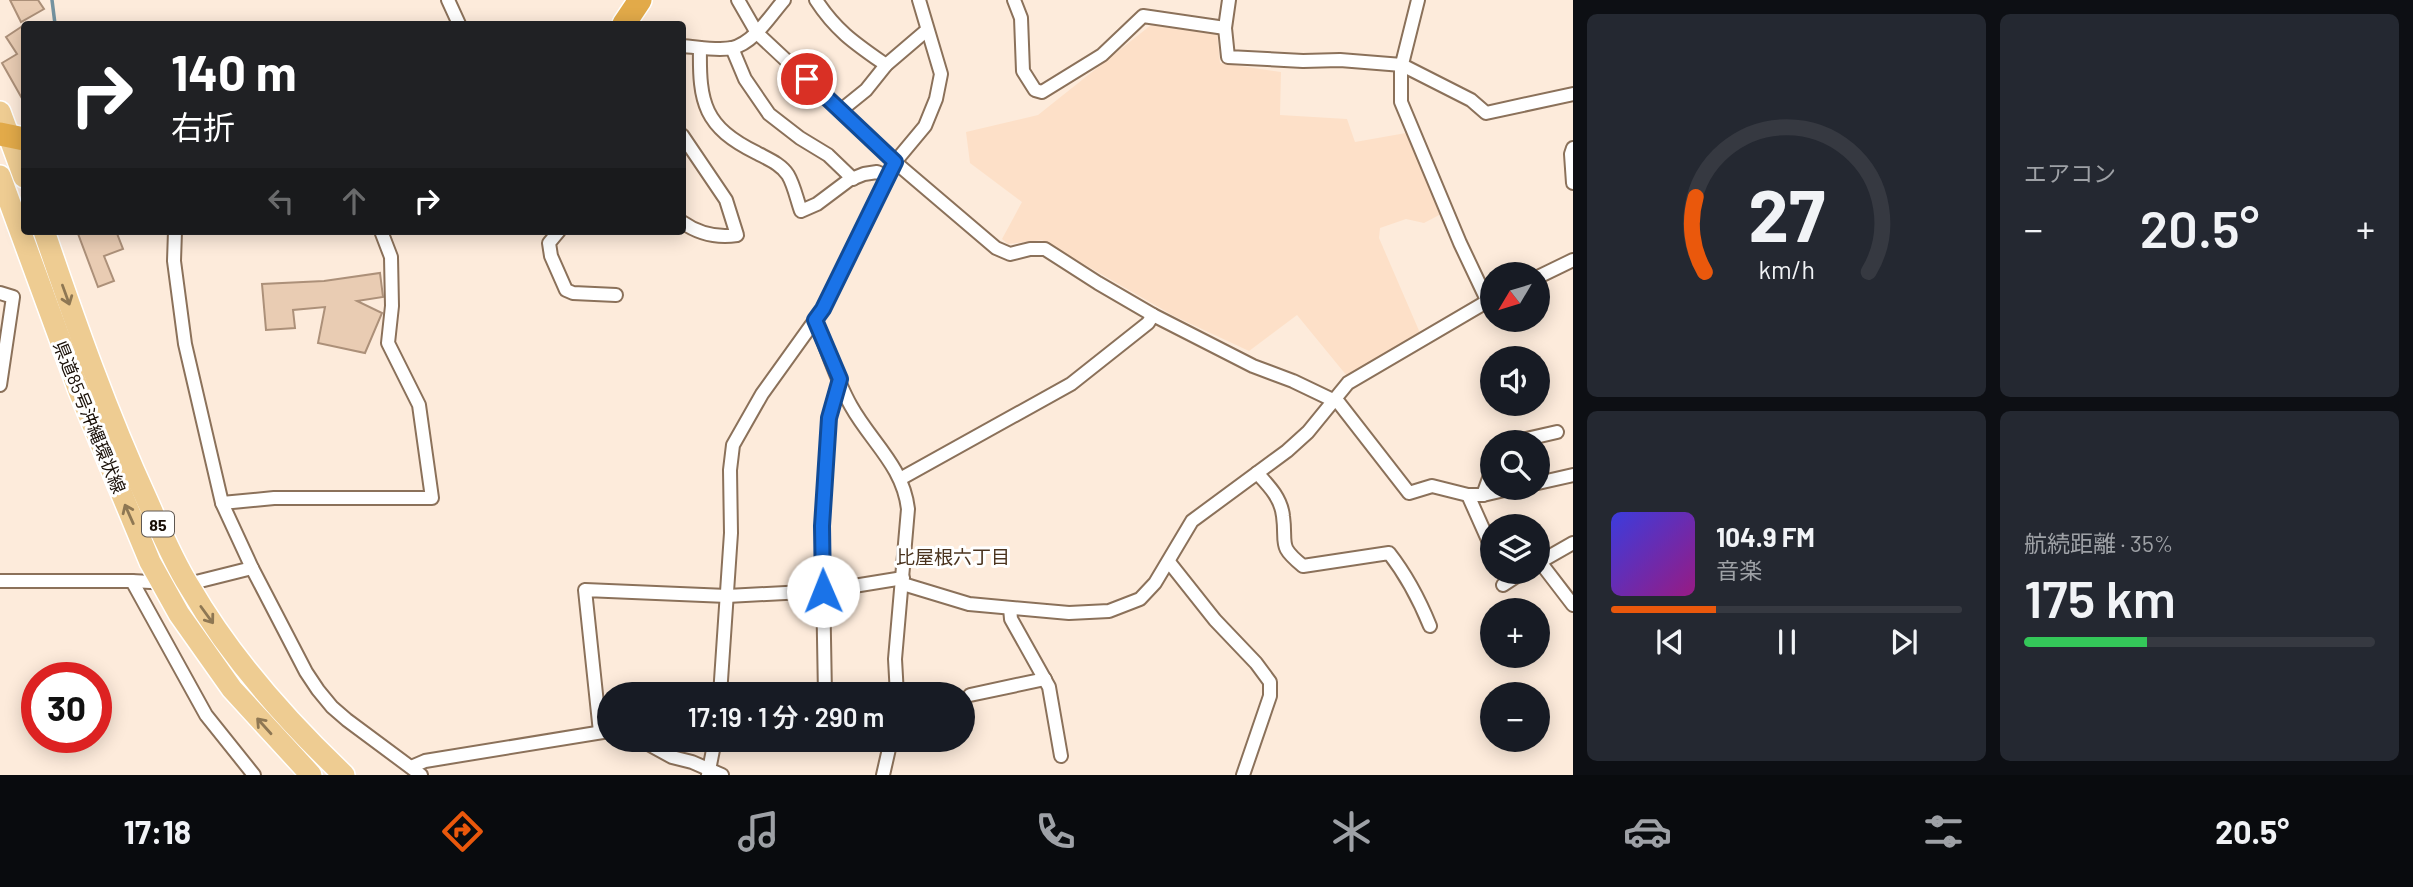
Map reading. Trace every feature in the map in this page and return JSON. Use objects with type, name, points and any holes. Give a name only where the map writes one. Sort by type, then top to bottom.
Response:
[{"type":"highway","points":[[626,21],[640,0]]},
{"type":"main road","points":[[0,112],[21,168]]},
{"type":"main road","name":"県道85号沖縄環状線","points":[[0,176],[21,233]]},
{"type":"main road","name":"県道85号沖縄環状線","points":[[22,235],[89,416],[140,539],[162,583],[179,614],[232,688],[311,775]]},
{"type":"main road","name":"県道85号沖縄環状線","points":[[45,235],[107,408],[166,543],[188,584],[251,676],[301,734],[344,775]]},
{"type":"street","points":[[448,0],[458,21]]},
{"type":"street","points":[[738,0],[757,33],[895,162],[996,248],[1010,254],[1030,249],[1045,249],[1153,315],[1253,366],[1339,403],[1409,493],[1432,486],[1468,495],[1480,495]]},
{"type":"street","points":[[686,46],[732,48],[744,43],[757,33],[784,0]]},
{"type":"street","points":[[816,0],[831,23],[886,65]]},
{"type":"street","points":[[721,682],[731,533],[730,470],[733,445],[762,394],[823,309],[895,162],[925,126],[942,75],[919,0]]},
{"type":"street","points":[[1014,0],[1021,18],[1023,71],[1035,90],[1042,92],[1102,55],[1143,16],[1225,27]]},
{"type":"street","points":[[1230,0],[1225,27],[1228,57],[1340,60],[1402,65],[1471,100],[1486,113],[1573,94]]},
{"type":"street","points":[[1418,0],[1402,65],[1401,102],[1460,243],[1480,280]]},
{"type":"street","points":[[840,111],[866,90],[886,65],[927,30]]},
{"type":"street","points":[[700,48],[703,102],[717,126],[731,140],[775,162],[788,174],[801,211],[817,204],[853,179],[877,172],[888,177]]},
{"type":"street","points":[[732,48],[745,79],[769,114],[828,155],[853,179]]},
{"type":"street","points":[[686,141],[726,200],[737,235],[721,237],[694,230],[686,225]]},
{"type":"street","points":[[1573,148],[1573,183]]},
{"type":"street","points":[[175,235],[174,261],[185,344],[222,503],[251,568],[306,673],[332,707],[416,771],[425,761],[597,732]]},
{"type":"street","points":[[222,503],[274,498],[432,498],[419,405],[388,343],[392,306],[391,257],[383,235]]},
{"type":"street","points":[[556,235],[549,243],[551,256],[566,290],[616,295]]},
{"type":"street","points":[[1550,271],[1573,260]]},
{"type":"street","points":[[0,293],[13,297],[0,385]]},
{"type":"street","points":[[597,682],[585,590],[727,596],[823,591],[903,581],[969,604],[1010,608],[1069,612],[1109,611],[1140,599],[1156,583],[1192,521],[1308,432],[1348,383],[1480,305]]},
{"type":"street","points":[[900,479],[1071,384],[1148,323],[1153,315]]},
{"type":"street","points":[[815,320],[851,406],[887,455],[906,490],[908,509],[895,659],[896,682]]},
{"type":"street","points":[[825,682],[822,526],[829,418],[840,379]]},
{"type":"street","points":[[1550,434],[1557,432]]},
{"type":"street","points":[[1257,473],[1275,492],[1283,514],[1283,545],[1289,555],[1303,566],[1389,553],[1402,569],[1430,626]]},
{"type":"street","points":[[1550,480],[1573,475]]},
{"type":"street","points":[[1468,495],[1480,522]]},
{"type":"street","points":[[1550,556],[1573,543]]},
{"type":"street","points":[[1169,562],[1270,682],[1270,695],[1243,775]]},
{"type":"street","points":[[0,580],[188,584],[251,568]]},
{"type":"street","points":[[1550,576],[1573,605]]},
{"type":"street","points":[[132,581],[206,715],[254,775]]},
{"type":"street","points":[[1010,608],[1011,619],[1045,679],[1060,756]]},
{"type":"street","points":[[975,694],[1045,679]]},
{"type":"street","points":[[663,752],[713,773],[714,752]]},
{"type":"street","points":[[883,775],[888,752]]},
{"type":"shaded area","points":[[1151,25],[1217,33],[1220,63],[1281,72],[1280,115],[1347,119],[1355,142],[1406,133],[1441,214],[1424,223],[1406,219],[1380,228],[1379,238],[1420,333],[1347,376],[1297,315],[1249,351],[1174,316],[1042,240],[1008,244],[1002,239],[1022,202],[970,163],[966,132],[1038,115]]},
{"type":"building","points":[[10,0],[38,0],[44,9],[21,22]]},
{"type":"building","points":[[21,27],[21,97],[2,63],[17,54],[6,37]]},
{"type":"building","points":[[78,235],[118,235],[123,249],[104,256],[114,281],[98,287]]},
{"type":"building","points":[[380,273],[383,297],[357,301],[382,313],[365,353],[318,343],[325,307],[293,310],[295,328],[266,330],[262,284],[324,281]]},
{"type":"waterway","points":[[52,0],[55,21]]},
{"type":"district","name":"比屋根六丁目","points":[[953,556]]},
{"type":"route","points":[[807,79],[895,162],[823,309],[815,320],[840,379],[829,418],[822,526],[823,591]]}]
